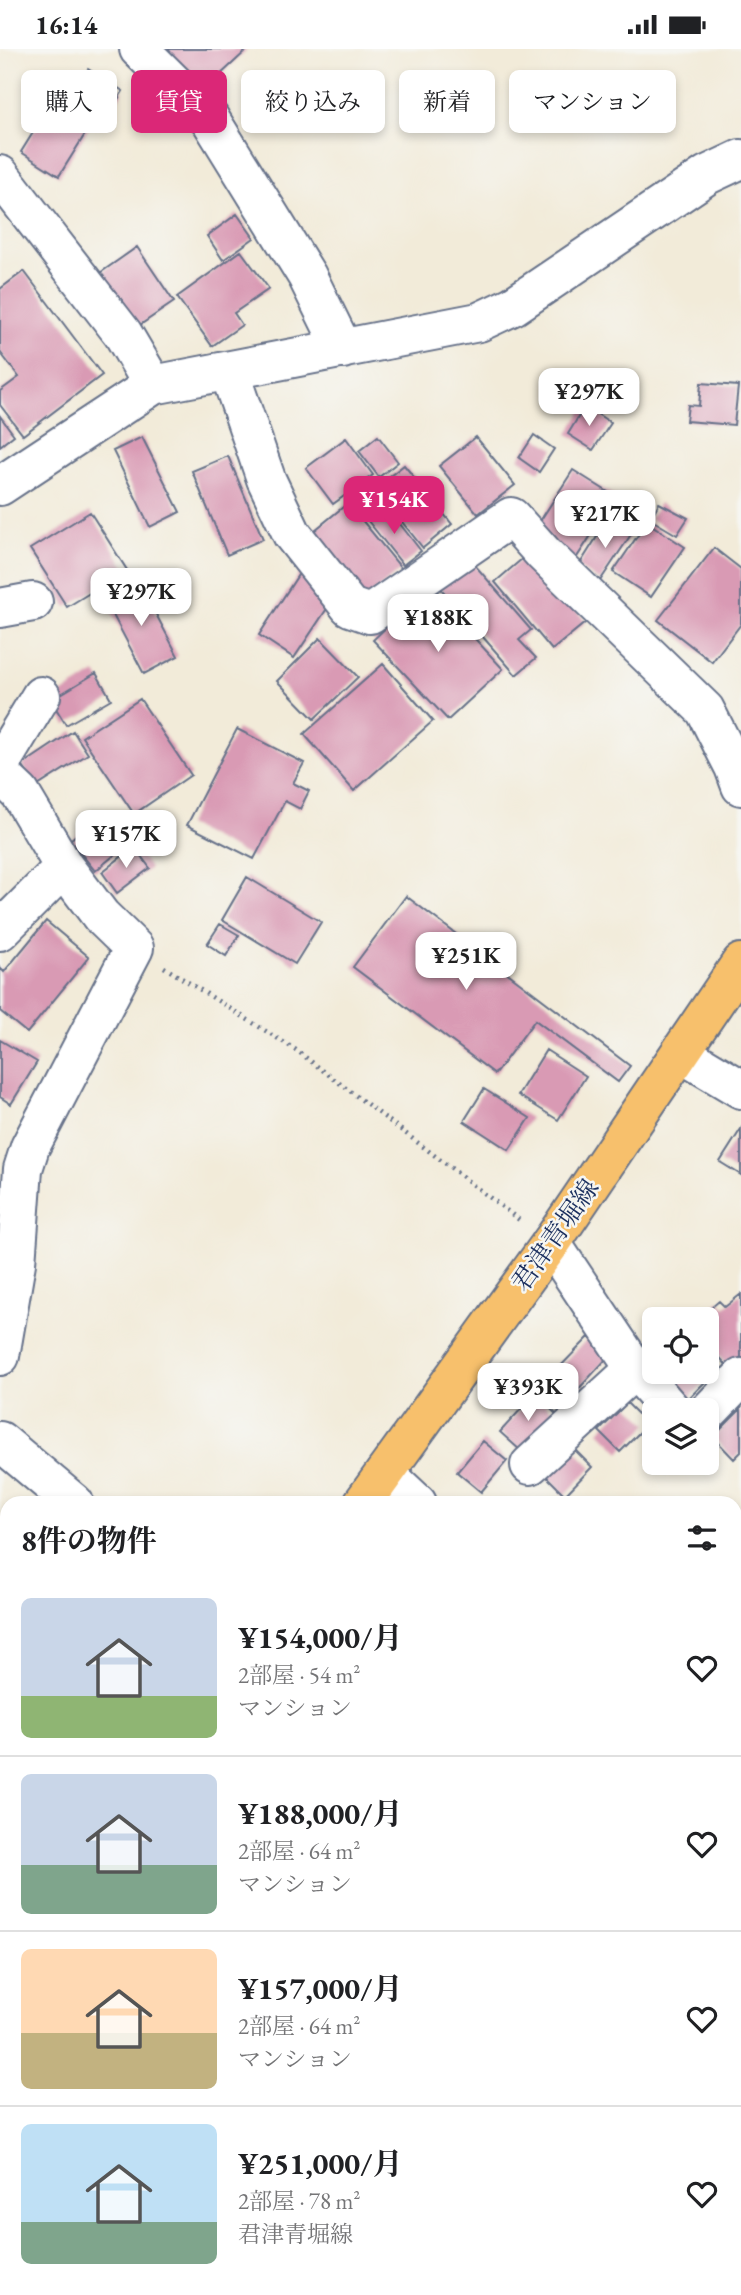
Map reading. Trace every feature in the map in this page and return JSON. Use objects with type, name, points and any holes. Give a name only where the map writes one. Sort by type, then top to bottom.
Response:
[{"type":"main road","name":"君津青堀線","points":[[374,1488],[551,1243],[741,963]]},
{"type":"street","points":[[139,49],[210,119],[307,276],[343,349]]},
{"type":"street","points":[[0,485],[153,385],[479,323],[513,306],[707,175],[741,159]]},
{"type":"street","points":[[0,176],[123,334],[153,385]]},
{"type":"street","points":[[229,371],[266,479],[292,534],[349,607],[370,614],[511,517],[544,554],[705,710],[741,786]]},
{"type":"street","points":[[0,764],[41,696]]},
{"type":"street","points":[[0,774],[20,793],[64,867],[101,916],[134,948],[30,1147],[23,1169],[8,1257],[0,1356]]},
{"type":"street","points":[[0,931],[64,867]]},
{"type":"street","points":[[681,1053],[741,1089]]},
{"type":"street","points":[[551,1243],[635,1369],[661,1398]]},
{"type":"street","points":[[530,1465],[635,1369]]},
{"type":"street","points":[[719,1401],[741,1378]]},
{"type":"street","points":[[0,1441],[66,1496]]},
{"type":"street","points":[[374,1488],[397,1496]]},
{"type":"path","points":[[134,948],[296,1050],[551,1243]]},
{"type":"building","points":[[165,49],[248,49],[226,70],[184,70]]},
{"type":"building","points":[[117,87],[123,91],[117,101]]},
{"type":"building","points":[[33,133],[86,133],[59,176],[21,152]]},
{"type":"building","points":[[237,214],[254,238],[223,260],[207,236]]},
{"type":"building","points":[[137,247],[174,302],[137,327],[100,273]]},
{"type":"building","points":[[241,251],[269,289],[234,313],[242,325],[212,346],[177,297]]},
{"type":"building","points":[[24,271],[102,375],[23,435],[0,405],[0,391],[19,377],[0,352],[0,289]]},
{"type":"building","points":[[701,383],[738,386],[734,425],[686,421],[688,405],[699,406]]},
{"type":"building","points":[[585,406],[611,423],[593,450],[568,434]]},
{"type":"building","points":[[0,416],[14,435],[0,446]]},
{"type":"building","points":[[534,435],[554,449],[539,472],[519,458]]},
{"type":"building","points":[[378,436],[398,462],[379,477],[359,451]]},
{"type":"building","points":[[142,437],[180,512],[150,527],[113,451]]},
{"type":"building","points":[[476,437],[515,485],[478,514],[439,466]]},
{"type":"building","points":[[346,438],[373,475],[333,504],[306,468]]},
{"type":"building","points":[[228,456],[263,539],[227,555],[192,471]]},
{"type":"building","points":[[404,465],[452,524],[423,548],[375,488]]},
{"type":"building","points":[[573,470],[616,497],[575,560],[533,532]]},
{"type":"building","points":[[369,483],[384,502],[365,517],[350,498]]},
{"type":"building","points":[[348,503],[402,569],[364,601],[309,535]]},
{"type":"building","points":[[659,503],[688,518],[677,535],[650,519]]},
{"type":"building","points":[[625,504],[647,517],[638,533],[616,520]]},
{"type":"building","points":[[386,506],[421,551],[403,565],[368,521]]},
{"type":"building","points":[[90,512],[127,570],[67,607],[30,549]]},
{"type":"building","points":[[609,518],[632,533],[600,581],[578,567]]},
{"type":"building","points":[[647,522],[685,547],[651,597],[613,572]]},
{"type":"building","points":[[714,548],[741,569],[741,624],[712,662],[658,620]]},
{"type":"building","points":[[529,553],[586,622],[552,650],[495,582]]},
{"type":"building","points":[[467,556],[531,630],[519,640],[536,658],[516,675],[436,583]]},
{"type":"building","points":[[300,572],[336,595],[294,658],[259,635]]},
{"type":"building","points":[[139,582],[178,656],[144,674],[105,600]]},
{"type":"building","points":[[428,588],[503,669],[448,720],[373,640]]},
{"type":"building","points":[[320,638],[358,677],[314,719],[277,681]]},
{"type":"building","points":[[383,664],[433,721],[354,791],[304,734]]},
{"type":"building","points":[[96,673],[111,699],[66,725],[51,700]]},
{"type":"building","points":[[140,699],[191,775],[134,814],[82,737]]},
{"type":"building","points":[[237,729],[304,763],[293,783],[309,791],[300,809],[285,801],[254,859],[187,825]]},
{"type":"building","points":[[73,731],[88,754],[36,787],[22,765]]},
{"type":"building","points":[[103,813],[128,844],[95,871],[70,840]]},
{"type":"building","points":[[134,847],[150,868],[117,893],[102,872]]},
{"type":"building","points":[[247,877],[321,922],[295,964],[222,920]]},
{"type":"building","points":[[406,896],[630,1066],[618,1082],[535,1020],[495,1074],[353,967]]},
{"type":"building","points":[[46,921],[89,957],[27,1033],[0,1011],[0,968],[4,972]]},
{"type":"building","points":[[220,924],[239,935],[226,956],[207,944]]},
{"type":"building","points":[[0,1040],[37,1062],[11,1104],[0,1097]]},
{"type":"building","points":[[546,1050],[586,1076],[558,1120],[518,1095]]},
{"type":"building","points":[[484,1089],[530,1118],[509,1150],[464,1121]]},
{"type":"building","points":[[741,1129],[741,1175],[720,1162]]},
{"type":"building","points":[[741,1294],[741,1357],[729,1368],[719,1357],[719,1307],[712,1307],[719,1301],[725,1307]]},
{"type":"building","points":[[589,1337],[609,1356],[574,1394],[553,1374]]},
{"type":"building","points":[[669,1384],[703,1384],[689,1398],[683,1398]]},
{"type":"building","points":[[535,1394],[556,1414],[521,1451],[500,1432]]},
{"type":"building","points":[[627,1403],[642,1418],[642,1430],[620,1452],[599,1431]]},
{"type":"building","points":[[741,1409],[741,1452],[734,1459],[719,1443],[719,1431]]},
{"type":"building","points":[[483,1441],[507,1461],[481,1492],[457,1472]]},
{"type":"building","points":[[571,1446],[592,1467],[565,1495],[543,1473]]}]
